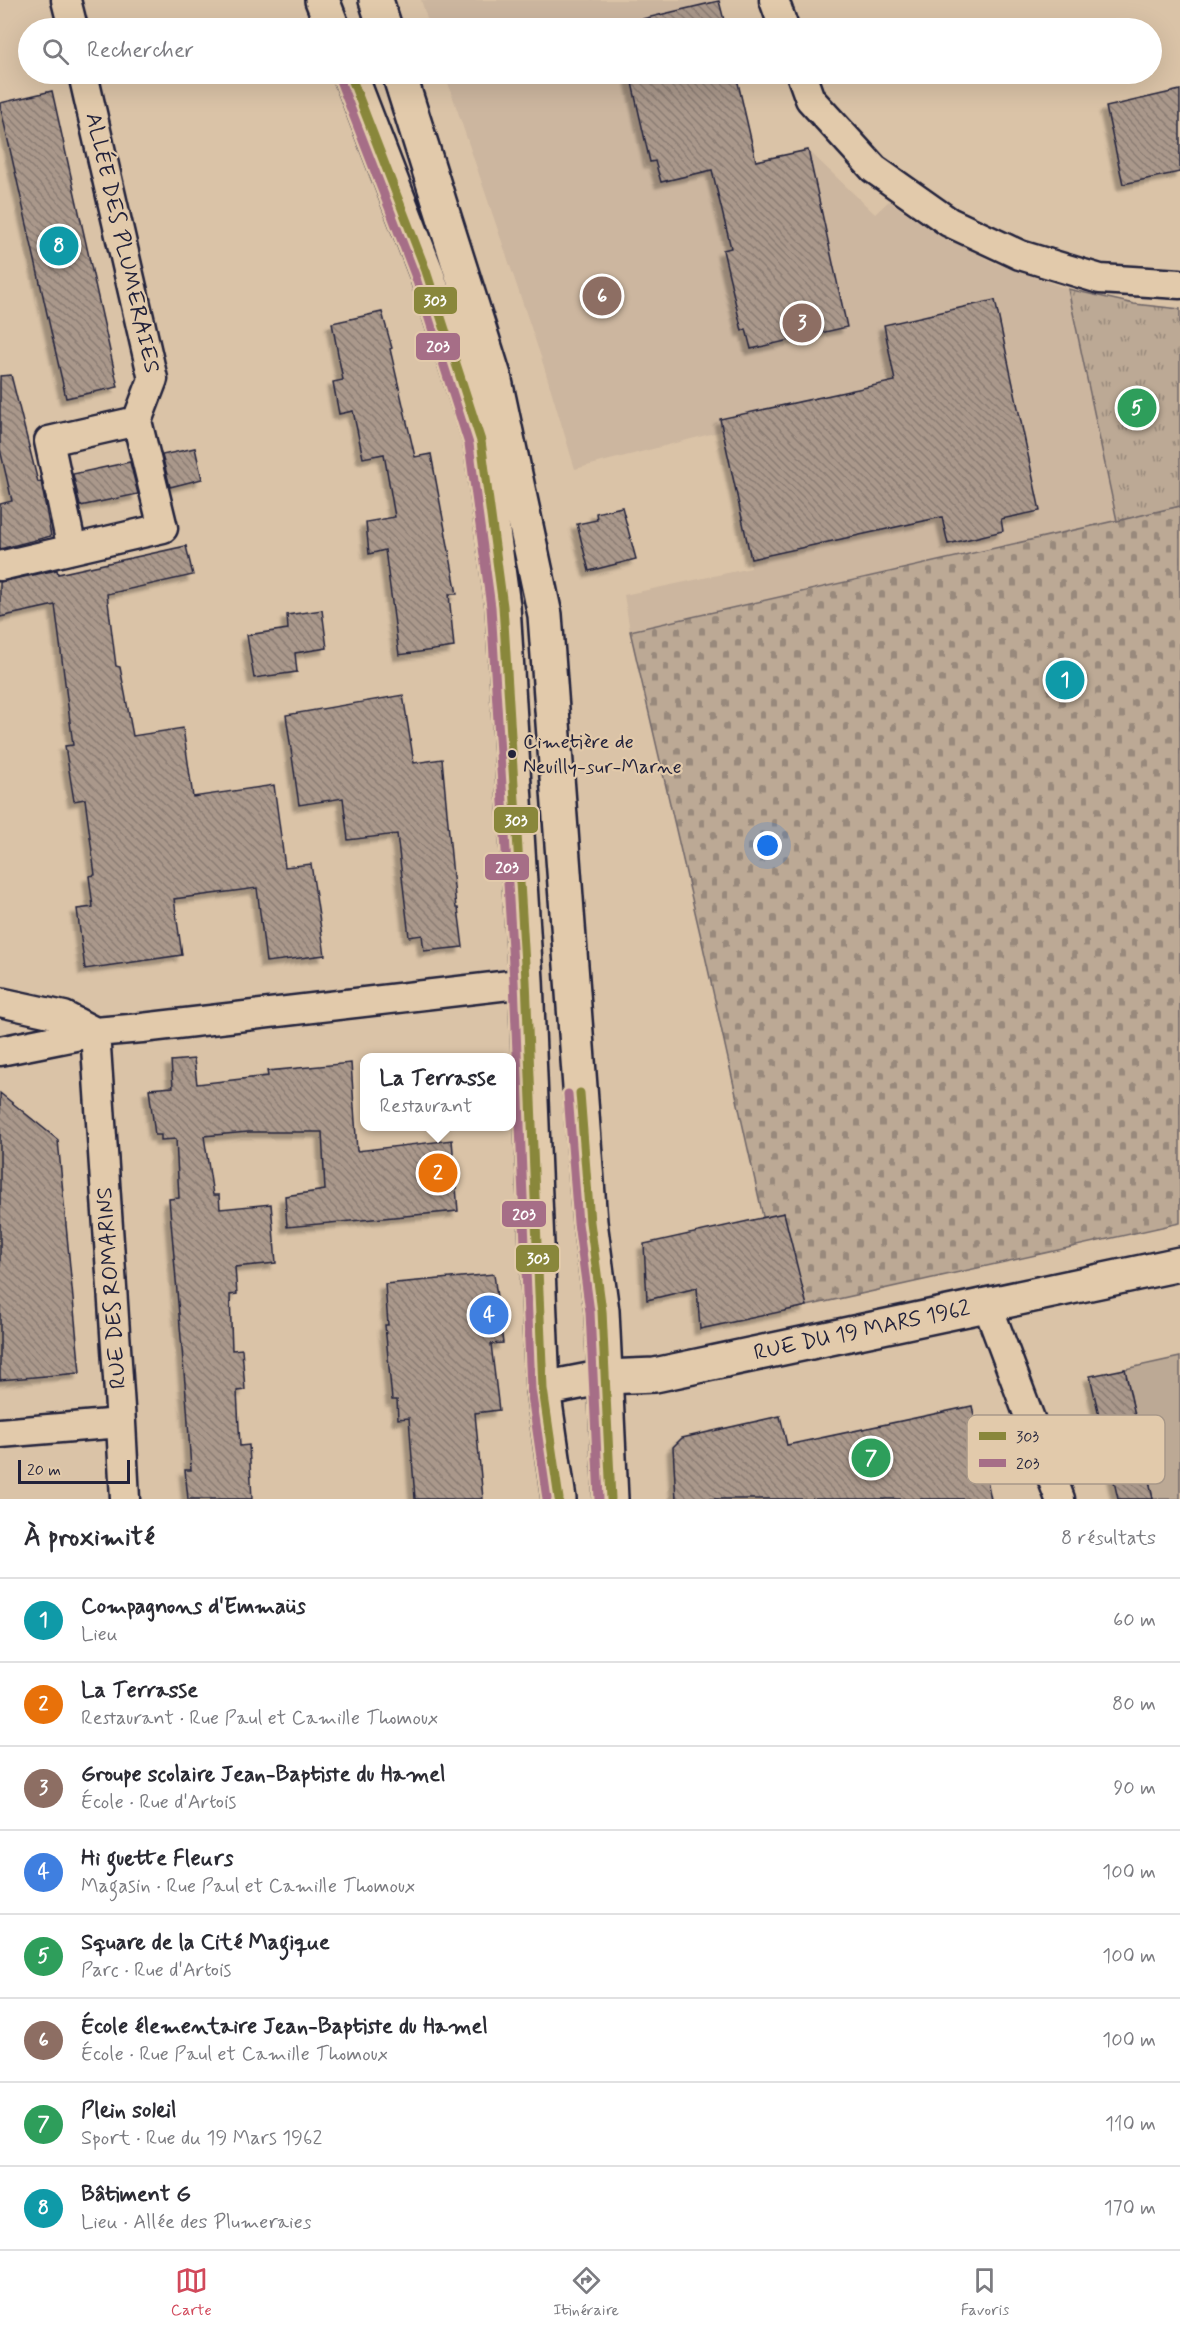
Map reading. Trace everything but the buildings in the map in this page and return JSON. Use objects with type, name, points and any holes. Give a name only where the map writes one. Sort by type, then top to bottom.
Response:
[{"type":"main road","points":[[322,0],[329,18]]},
{"type":"main road","points":[[376,0],[381,18]]},
{"type":"main road","points":[[354,84],[426,271],[481,441],[504,606],[526,983],[543,1389],[559,1499]]},
{"type":"main road","points":[[402,84],[494,376],[545,615],[590,1222],[602,1311],[611,1499]]},
{"type":"main road","name":"RUE DU 19 MARS 1962","points":[[543,1389],[605,1377],[655,1375],[1180,1264]]},
{"type":"street","points":[[66,0],[70,18]]},
{"type":"street","points":[[774,0],[780,18]]},
{"type":"street","name":"ALLÉE DES PLUMERAIES","points":[[85,84],[153,379],[137,421]]},
{"type":"street","points":[[805,84],[810,99],[874,169],[949,222],[1020,255],[1100,279],[1180,284]]},
{"type":"street","points":[[0,566],[163,528],[137,421],[49,441],[72,549]]},
{"type":"street","points":[[95,1032],[64,1016],[1,1001],[10,1049],[95,1032],[526,983]]},
{"type":"street","name":"RUE DES ROMARINS","points":[[0,1433],[120,1423],[95,1032]]},
{"type":"street","points":[[987,1304],[1029,1415]]},
{"type":"street","points":[[120,1423],[125,1499]]},
{"type":"street","points":[[1054,1484],[1060,1499]]},
{"type":"shaded area","points":[[421,0],[724,0],[720,1],[724,18],[427,18]]},
{"type":"shaded area","points":[[448,84],[738,84],[756,161],[808,150],[875,214],[889,201],[935,232],[995,263],[1068,289],[1117,521],[630,631],[624,595],[751,568],[722,431],[575,469],[541,357]]},
{"type":"green space","points":[[1068,289],[1134,304],[1180,309],[1180,506],[1117,521]]},
{"type":"green space","name":"Cimetière de Neuilly-sur-Marne","points":[[1180,506],[1180,1223],[784,1311],[630,631]]},
{"type":"green space","points":[[1180,1357],[1180,1499],[1153,1499],[1150,1484],[1165,1484],[1165,1415],[1135,1415],[1125,1369]]},
{"type":"transit line","name":"203","points":[[341,84],[415,275],[469,444],[491,607],[514,981],[531,1389],[547,1499]]},
{"type":"transit line","name":"303","points":[[354,84],[426,271],[481,441],[503,606],[526,980],[543,1389],[559,1499]]},
{"type":"transit line","name":"303","points":[[580,1093],[590,1222],[602,1311],[611,1499]]},
{"type":"transit line","name":"203","points":[[568,1094],[578,1223],[590,1312],[599,1499]]},
{"type":"place","name":"Bâtiment G","points":[[59,246]]},
{"type":"place","name":"École élementaire Jean-Baptiste du Hamel","points":[[602,296]]},
{"type":"place","name":"Groupe scolaire Jean-Baptiste du Hamel","points":[[802,323]]},
{"type":"place","name":"Square de la Cité Magique","points":[[1137,408]]},
{"type":"place","name":"Compagnons d'Emmaüs","points":[[1065,680]]},
{"type":"place","name":"Cimetière de Neuilly-sur-Marne","points":[[512,754]]},
{"type":"place","name":"La Terrasse","points":[[438,1173]]},
{"type":"place","name":"Hi guette Fleurs","points":[[489,1315]]},
{"type":"place","name":"Plein soleil","points":[[871,1458]]}]
